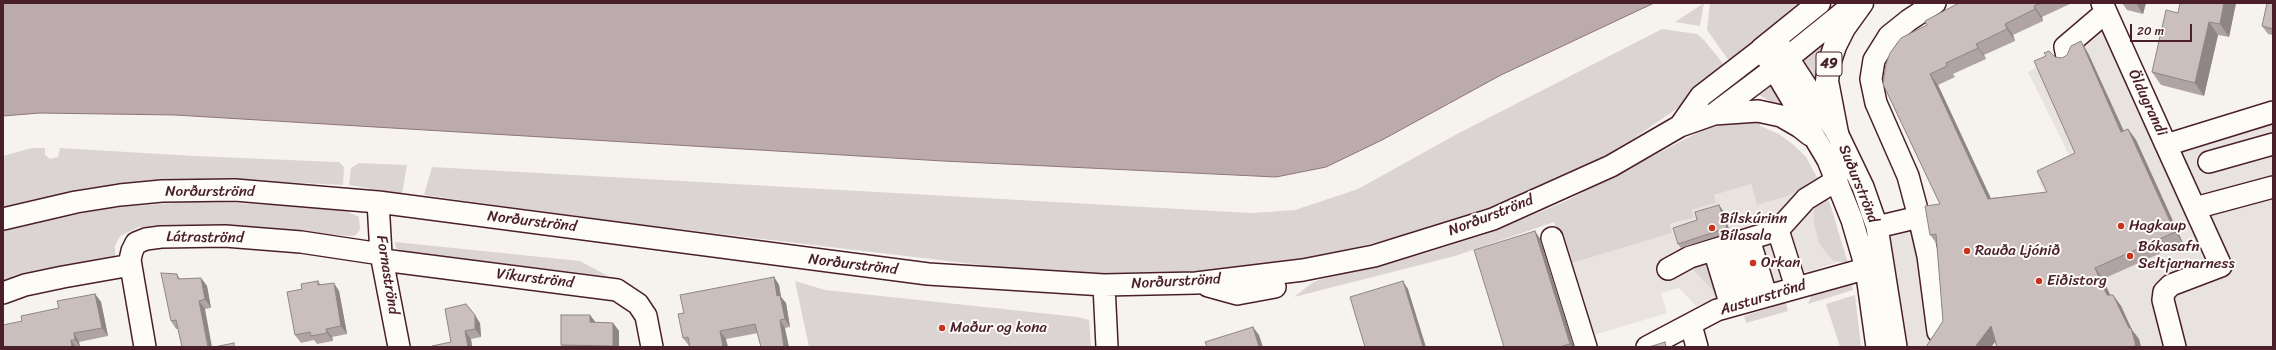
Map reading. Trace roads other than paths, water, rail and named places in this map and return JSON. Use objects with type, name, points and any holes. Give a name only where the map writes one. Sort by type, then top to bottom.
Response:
[{"type":"main road","points":[[1768,44],[1819,3]]},
{"type":"main road","name":"49","points":[[1781,64],[1856,3]]},
{"type":"main road","name":"49","points":[[1837,133],[1827,81],[1829,64],[1835,46],[1844,28],[1862,3]]},
{"type":"street","points":[[1935,3],[1909,20],[1889,36],[1874,60],[1871,79],[1876,103],[1908,176],[1919,217],[1928,256],[1938,332]]},
{"type":"street","points":[[2067,57],[2065,47],[2104,8]]},
{"type":"street","name":"Öldugrandi","points":[[2104,8],[2166,145],[2273,112]]},
{"type":"street","name":"Suðurströnd","points":[[1768,44],[1781,64],[1837,133],[1863,187],[1877,227],[1875,266],[1877,347]]},
{"type":"street","name":"Norðurströnd","points":[[1680,126],[1701,96],[1768,44]]},
{"type":"street","name":"Suðurströnd","points":[[1781,64],[1816,140],[1828,160],[1852,220],[1875,266],[1896,347]]},
{"type":"street","name":"Norðurströnd","points":[[3,219],[76,202],[162,191],[235,190],[378,202],[928,274],[1104,285],[1240,279],[1335,264],[1374,256],[1493,219],[1611,166],[1680,126],[1714,114],[1781,64]]},
{"type":"street","points":[[1714,114],[1758,111],[1782,116],[1800,126],[1816,140]]},
{"type":"street","points":[[2209,162],[2273,144]]},
{"type":"street","points":[[2166,145],[2221,266],[2171,285],[2164,292],[2163,300],[2175,347]]},
{"type":"street","points":[[1668,269],[1690,257],[1778,230],[1806,199],[1837,180]]},
{"type":"street","points":[[2194,208],[2273,187]]},
{"type":"street","name":"Fornaströnd","points":[[378,202],[382,257],[399,347]]},
{"type":"street","points":[[1877,227],[1919,217]]},
{"type":"street","points":[[1778,230],[1796,287]]},
{"type":"street","name":"Látraströnd","points":[[145,347],[131,265],[132,251],[136,243],[161,237],[225,236],[301,242],[382,257]]},
{"type":"street","points":[[1552,238],[1586,347]]},
{"type":"street","points":[[1726,246],[1749,300]]},
{"type":"street","points":[[1726,246],[1749,300]]},
{"type":"street","name":"Víkurströnd","points":[[382,257],[617,290],[638,304],[646,316],[652,347]]},
{"type":"street","points":[[3,293],[25,285],[131,265]]},
{"type":"street","name":"Austurströnd","points":[[1647,347],[1681,335],[1718,310],[1749,300],[1875,266]]},
{"type":"street","points":[[1104,285],[1107,347]]},
{"type":"street","points":[[1681,335],[1697,347]]},
{"type":"place","name":"Hagkaup","points":[[2121,226]]},
{"type":"place","name":"Bílskúrinn Bílasala","points":[[1712,228]]},
{"type":"place","name":"Rauða Ljónið","points":[[1967,251]]},
{"type":"place","name":"Bókasafn Seltjarnarness","points":[[2130,256]]},
{"type":"place","name":"Orkan","points":[[1753,263]]},
{"type":"place","name":"Eiðistorg","points":[[2039,281]]},
{"type":"place","name":"Maður og kona","points":[[942,328]]}]
